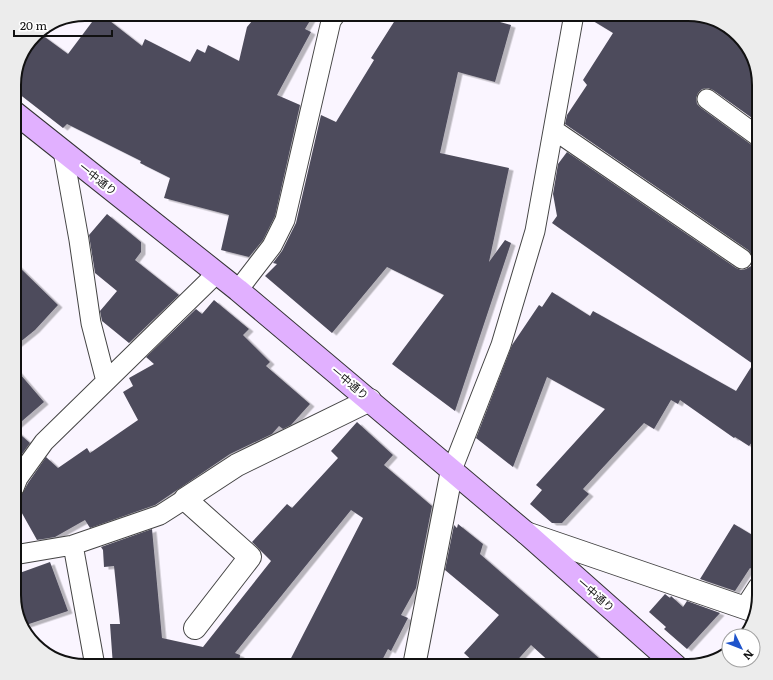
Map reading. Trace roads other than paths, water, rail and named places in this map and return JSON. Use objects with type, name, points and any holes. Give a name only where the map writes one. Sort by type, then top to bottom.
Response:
[{"type":"street","name":"一中通り","points":[[21,118],[217,272],[370,400],[526,533],[668,659]]},
{"type":"street","points":[[195,628],[250,557],[185,499],[237,465],[370,400]]},
{"type":"street","points":[[415,659],[452,470]]},
{"type":"street","points":[[526,533],[750,609]]},
{"type":"lane","points":[[238,290],[272,246],[285,220],[331,21]]},
{"type":"lane","points":[[452,470],[501,346],[535,231],[573,21]]},
{"type":"lane","points":[[707,99],[752,132]]},
{"type":"lane","points":[[554,130],[742,259]]},
{"type":"lane","points":[[63,151],[79,240],[91,323],[106,381]]},
{"type":"lane","points":[[21,474],[44,442],[217,272]]},
{"type":"lane","points":[[21,554],[73,545],[160,515],[185,499]]},
{"type":"lane","points":[[73,545],[95,659]]}]
